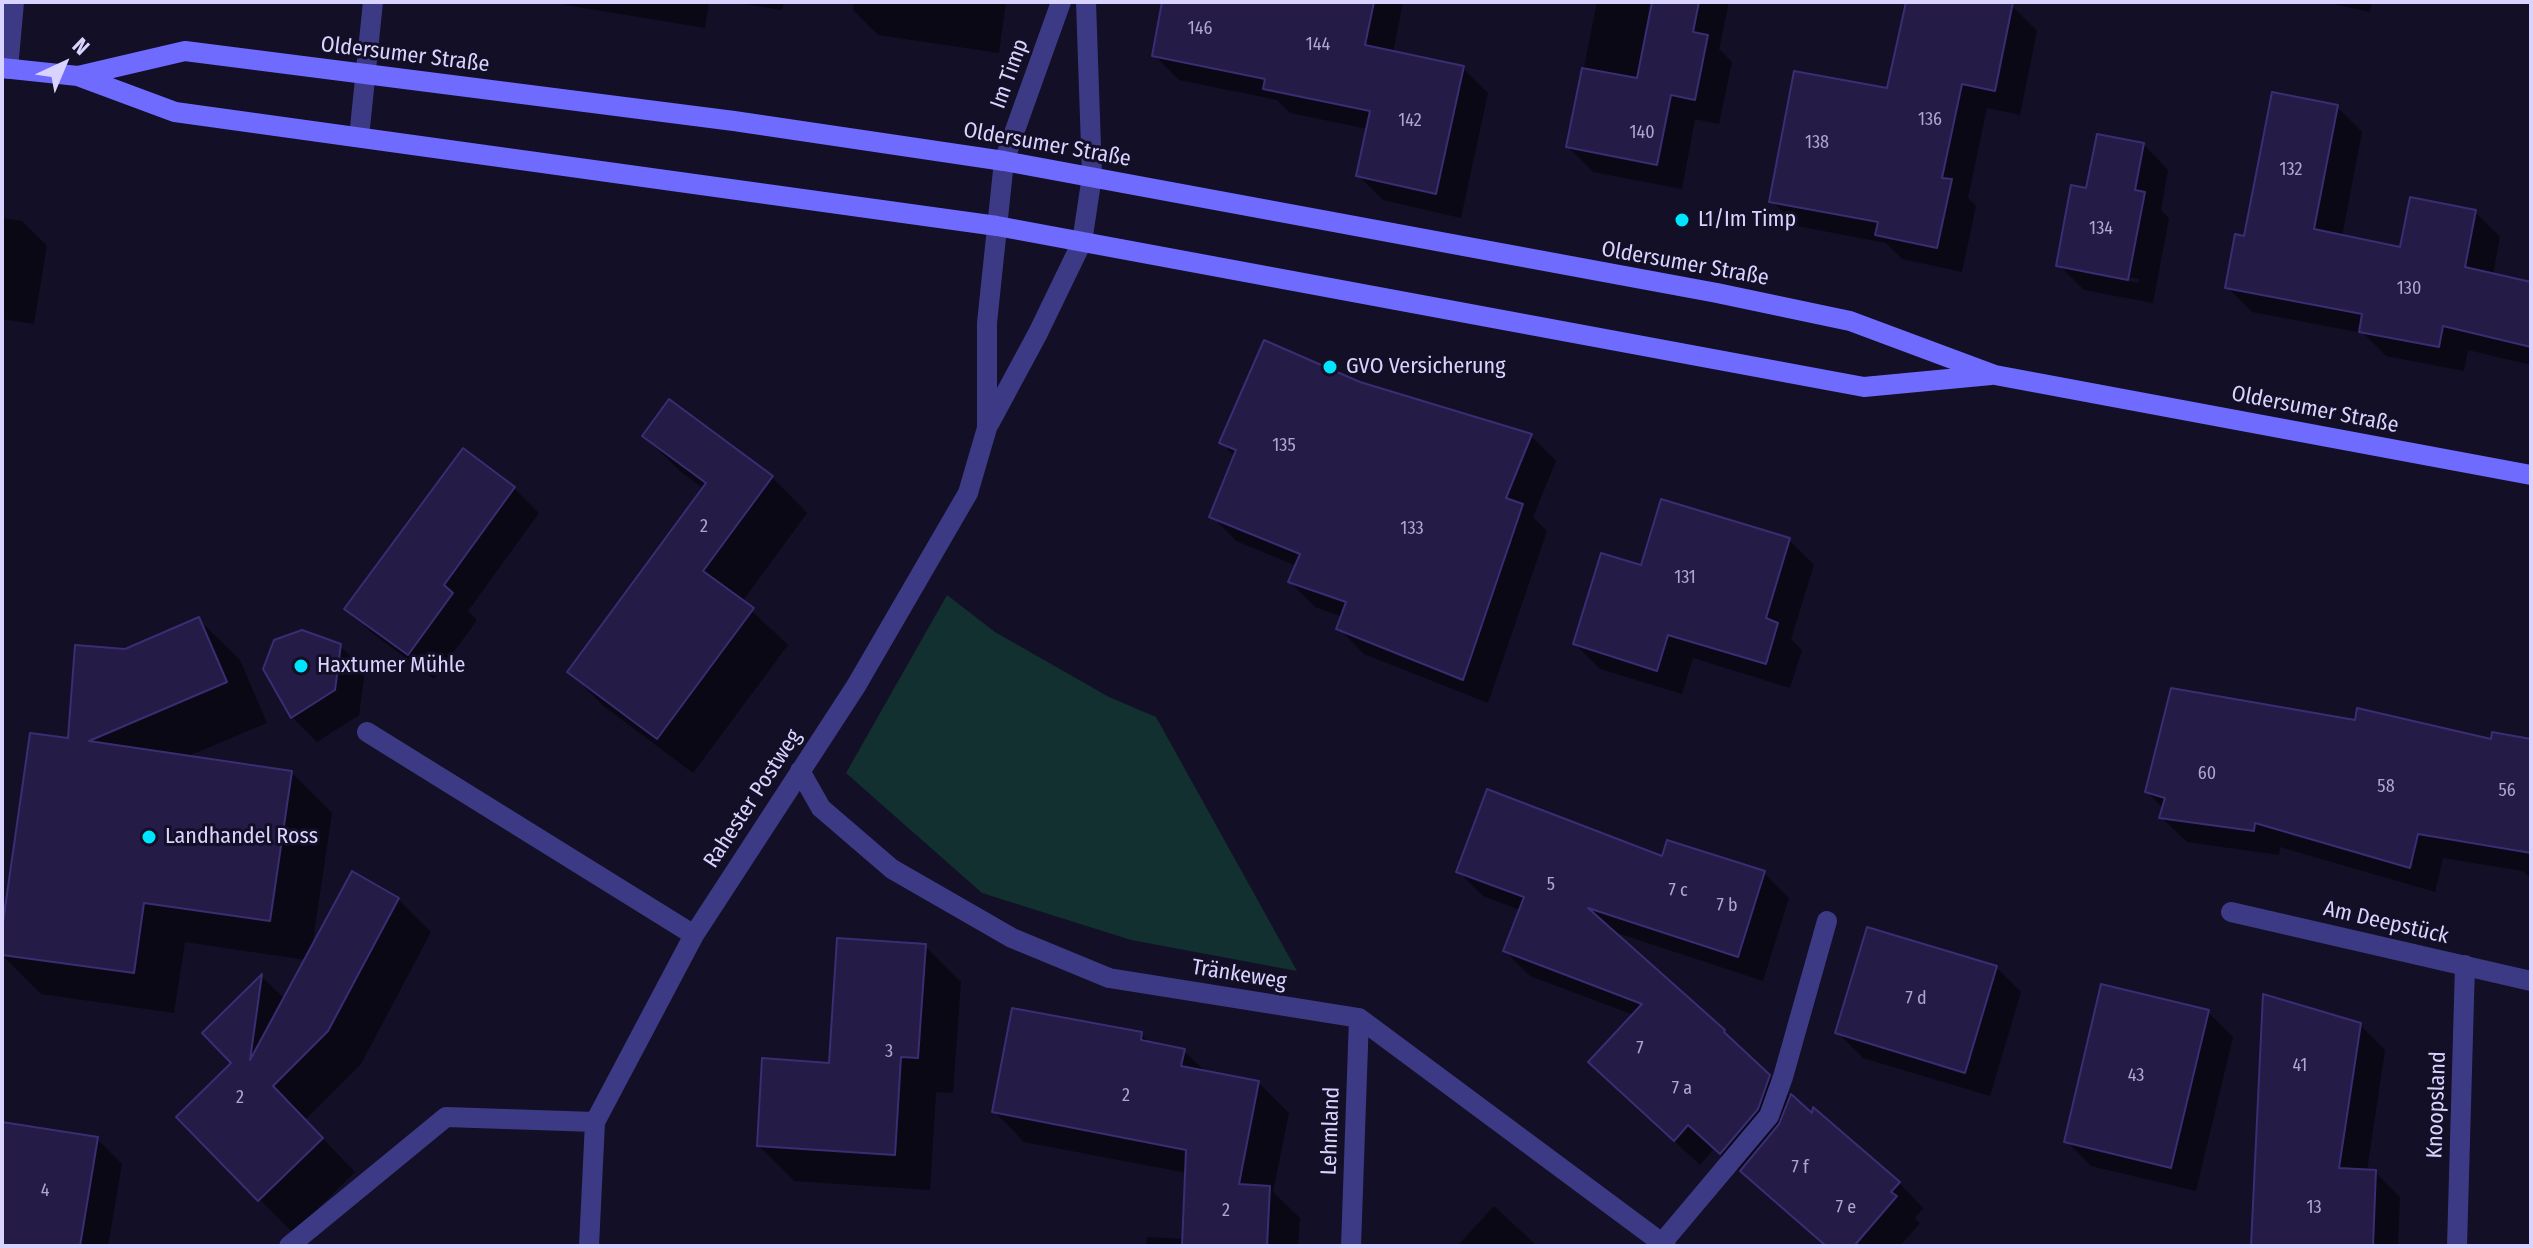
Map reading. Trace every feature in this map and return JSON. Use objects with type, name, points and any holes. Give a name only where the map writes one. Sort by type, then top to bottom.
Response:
[{"type":"main road","name":"Oldersumer Straße","points":[[78,76],[185,51],[764,125],[1004,161],[1717,293],[1850,321],[1995,375],[2531,475]]},
{"type":"main road","name":"Oldersumer Straße","points":[[5,68],[78,76],[175,112],[997,226],[1864,387],[1995,375]]},
{"type":"street","points":[[5,68],[14,2]]},
{"type":"street","points":[[359,137],[373,2]]},
{"type":"street","name":"Im Timp","points":[[1004,161],[1061,2]]},
{"type":"street","points":[[987,428],[1082,242],[1092,176],[1086,2]]},
{"type":"street","name":"Rahester Postweg","points":[[595,1122],[694,935],[856,686],[968,493],[987,428],[987,323],[1004,161]]},
{"type":"street","points":[[367,732],[694,935]]},
{"type":"street","name":"Tränkeweg","points":[[800,771],[821,808],[892,869],[1012,938],[1109,978],[1359,1018],[1664,1245]]},
{"type":"street","name":"Am Deepstück","points":[[2231,912],[2531,981]]},
{"type":"street","points":[[1664,1245],[1769,1116],[1827,921]]},
{"type":"street","name":"Knoopsland","points":[[2457,1246],[2465,965]]},
{"type":"street","name":"Lehmland","points":[[1351,1246],[1359,1018]]},
{"type":"street","points":[[289,1246],[446,1117],[595,1122],[589,1246]]},
{"type":"green space","points":[[947,595],[995,632],[1109,697],[1156,717],[1297,971],[1131,940],[982,893],[846,773]]},
{"type":"building","points":[[1162,2],[1374,2],[1365,45],[1464,66],[1436,194],[1356,176],[1370,111],[1263,89],[1265,79],[1152,56]]},
{"type":"building","points":[[1652,2],[1699,2],[1693,32],[1708,35],[1695,100],[1671,95],[1657,165],[1566,147],[1582,68],[1637,78]]},
{"type":"building","points":[[1906,2],[2013,2],[1995,91],[1962,84],[1942,178],[1952,179],[1937,248],[1875,235],[1878,222],[1769,202],[1794,71],[1887,88]]},
{"type":"building","points":[[2272,92],[2338,105],[2314,229],[2400,247],[2410,197],[2476,210],[2465,267],[2531,282],[2531,347],[2443,326],[2439,347],[2359,332],[2362,314],[2225,288],[2235,234],[2244,236]]},
{"type":"building","points":[[2097,134],[2144,143],[2135,190],[2145,192],[2128,280],[2056,266],[2071,185],[2086,188]]},
{"type":"building","points":[[1264,340],[1360,382],[1532,434],[1506,498],[1523,504],[1463,680],[1336,629],[1346,602],[1288,582],[1300,554],[1209,517],[1236,450],[1219,443]]},
{"type":"building","points":[[669,399],[773,476],[703,571],[754,608],[657,739],[567,672],[706,483],[642,436]]},
{"type":"building","points":[[463,448],[515,487],[444,585],[453,593],[408,655],[344,609]]},
{"type":"building","points":[[1661,499],[1790,538],[1766,618],[1778,623],[1766,664],[1668,635],[1657,671],[1573,644],[1601,553],[1641,565]]},
{"type":"building","name":"Landhandel Ross","points":[[199,617],[227,682],[89,741],[292,771],[270,921],[144,903],[134,973],[2,955],[2,929],[30,733],[68,738],[75,645],[125,649]]},
{"type":"building","name":"Haxtumer Mühle","points":[[302,630],[341,644],[335,690],[291,718],[263,669],[274,640]]},
{"type":"building","points":[[2171,688],[2355,720],[2357,708],[2491,739],[2492,732],[2531,739],[2531,853],[2418,834],[2410,868],[2255,823],[2254,831],[2159,818],[2165,798],[2145,792]]},
{"type":"building","points":[[1487,789],[1662,856],[1667,840],[1765,871],[1738,957],[1588,908],[1725,1030],[1770,1075],[1758,1109],[1720,1154],[1688,1125],[1674,1141],[1588,1062],[1642,1004],[1503,951],[1524,897],[1456,872]]},
{"type":"building","points":[[352,871],[399,898],[328,1031],[273,1086],[323,1138],[258,1201],[176,1117],[231,1063],[202,1033],[262,974],[250,1060]]},
{"type":"building","points":[[1867,927],[1997,966],[1965,1073],[1835,1033]]},
{"type":"building","points":[[837,938],[926,944],[918,1058],[901,1057],[895,1155],[757,1146],[762,1058],[829,1063]]},
{"type":"building","points":[[2101,984],[2209,1010],[2171,1168],[2064,1142]]},
{"type":"building","points":[[2263,994],[2361,1023],[2339,1168],[2376,1170],[2373,1246],[2251,1246]]},
{"type":"building","points":[[1012,1008],[1142,1032],[1141,1040],[1185,1049],[1181,1066],[1259,1081],[1239,1184],[1270,1186],[1267,1246],[1182,1246],[1186,1150],[992,1112]]},
{"type":"building","points":[[1791,1094],[1812,1113],[1813,1107],[1900,1182],[1891,1192],[1897,1196],[1854,1246],[1826,1246],[1740,1171],[1779,1124]]},
{"type":"building","points":[[2,1122],[98,1137],[80,1246],[2,1246]]},
{"type":"place","name":"L1/Im Timp","points":[[1682,220]]},
{"type":"place","name":"GVO Versicherung","points":[[1330,367]]},
{"type":"place","name":"Haxtumer Mühle","points":[[301,666]]},
{"type":"place","name":"Landhandel Ross","points":[[149,837]]}]
